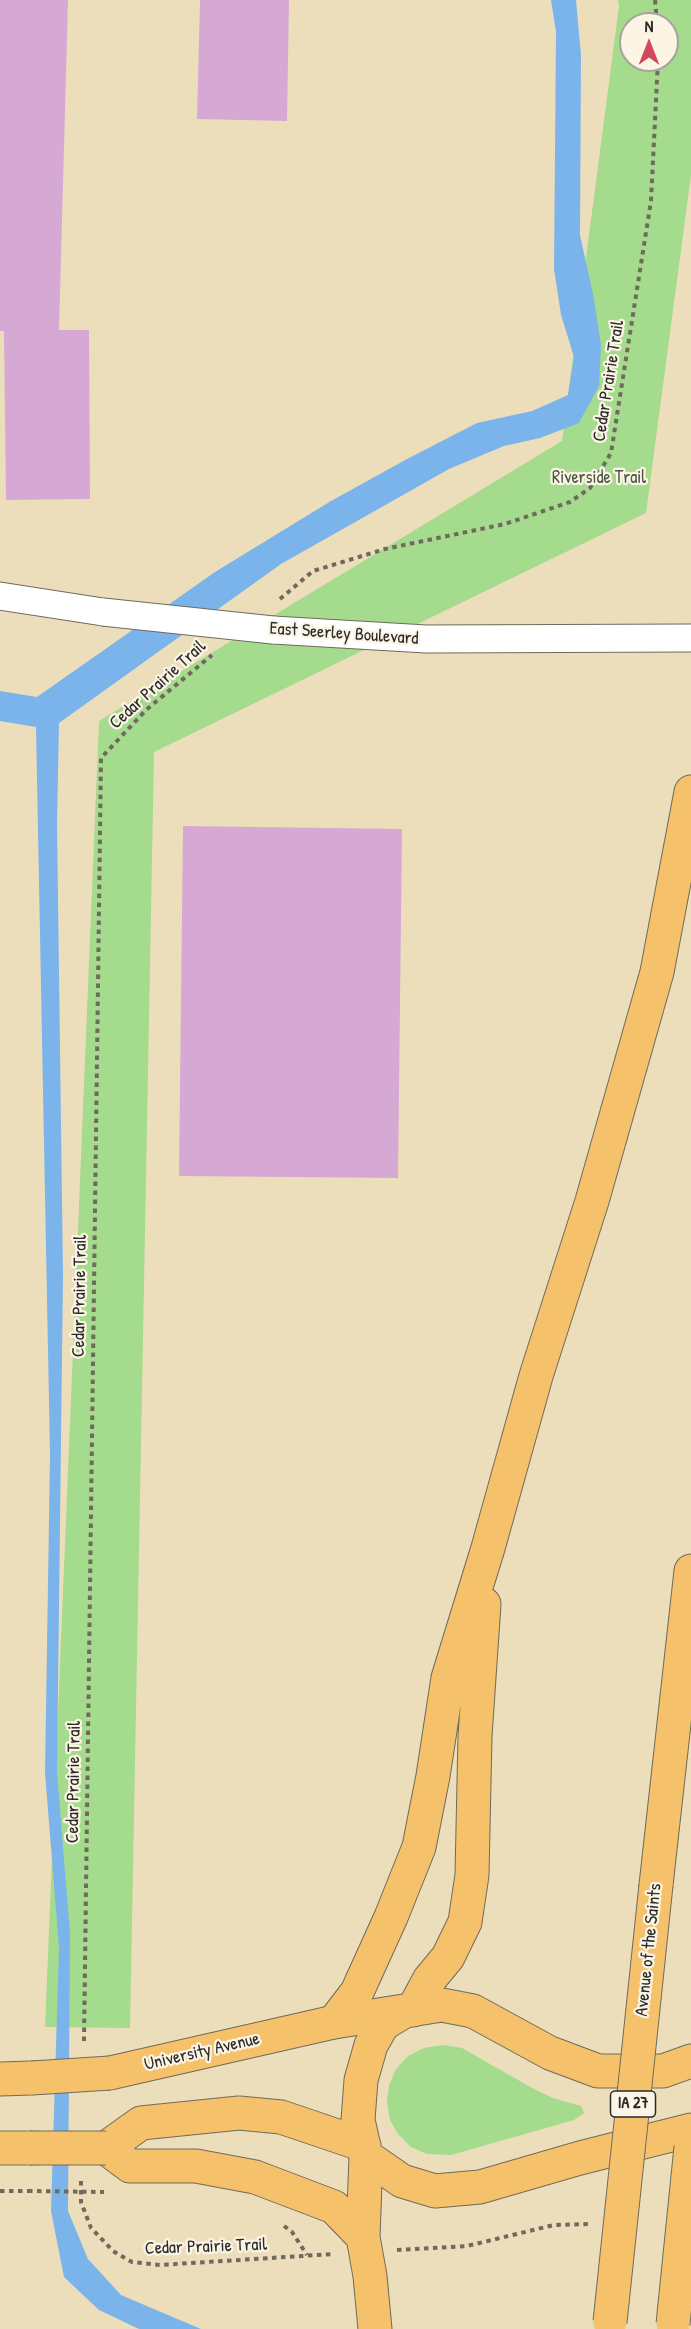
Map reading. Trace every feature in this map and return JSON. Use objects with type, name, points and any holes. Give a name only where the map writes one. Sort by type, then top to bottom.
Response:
[{"type":"main road","points":[[334,2022],[357,1992],[392,1917],[419,1848],[448,1678],[488,1548],[536,1376],[592,1202],[657,972],[691,792]]},
{"type":"main road","points":[[408,2011],[448,1957],[465,1922],[472,1875],[475,1736],[488,1548]]},
{"type":"main road","name":"Avenue of the Saints","points":[[610,2326],[691,1571]]},
{"type":"main road","name":"University Avenue","points":[[16,2078],[110,2073],[334,2022],[442,2005],[473,2011],[550,2054],[598,2071],[663,2071],[691,2061]]},
{"type":"main road","name":"University Avenue","points":[[375,2329],[365,2245],[365,2151],[358,2120],[360,2080],[371,2045],[382,2024],[408,2011]]},
{"type":"main road","points":[[15,2148],[106,2148],[141,2123],[239,2113],[281,2117],[365,2151],[402,2181],[435,2191],[480,2187],[580,2158],[691,2130]]},
{"type":"main road","points":[[673,2327],[691,2147]]},
{"type":"main road","points":[[106,2148],[130,2166],[196,2166],[255,2177],[334,2207],[365,2245]]},
{"type":"street","name":"East Seerley Boulevard","points":[[0,597],[103,612],[273,630],[426,639],[691,638]]},
{"type":"path","name":"Cedar Prairie Trail","points":[[275,602],[313,571],[385,549],[505,524],[570,502],[590,488],[611,453],[650,212],[658,72]]},
{"type":"path","name":"Cedar Prairie Trail","points":[[84,2044],[100,758],[146,710],[214,653]]},
{"type":"path","name":"Cedar Prairie Trail","points":[[81,2180],[81,2202],[91,2228],[113,2251],[132,2262],[160,2265],[365,2245],[467,2246],[554,2225],[599,2224]]},
{"type":"path","points":[[0,2191],[104,2192]]},
{"type":"green space","name":"Riverside Trail","points":[[618,0],[691,0],[691,175],[646,513],[154,752],[130,2028],[45,2027],[99,721],[562,441]]},
{"type":"green space","points":[[443,2045],[462,2048],[532,2088],[553,2098],[581,2106],[584,2113],[574,2120],[451,2155],[427,2154],[411,2147],[398,2134],[390,2120],[387,2102],[389,2085],[396,2069],[408,2056],[424,2048]]},
{"type":"water","points":[[551,0],[576,0],[581,55],[580,235],[601,345],[599,386],[579,423],[540,438],[504,446],[449,469],[281,564],[59,723],[57,823],[63,1275],[57,1772],[70,1934],[68,2211],[88,2259],[121,2295],[201,2329],[139,2329],[99,2310],[64,2277],[51,2211],[59,1947],[45,1773],[50,1455],[36,727],[0,721],[0,691],[37,697],[215,572],[331,501],[477,423],[532,411],[568,395],[574,357],[561,315],[554,269],[556,32]]},
{"type":"building","points":[[0,0],[68,0],[59,330],[89,330],[90,499],[6,500],[4,331],[0,331]]},
{"type":"building","points":[[200,0],[289,0],[287,121],[197,119]]},
{"type":"building","points":[[183,826],[402,829],[398,1178],[179,1176]]}]
